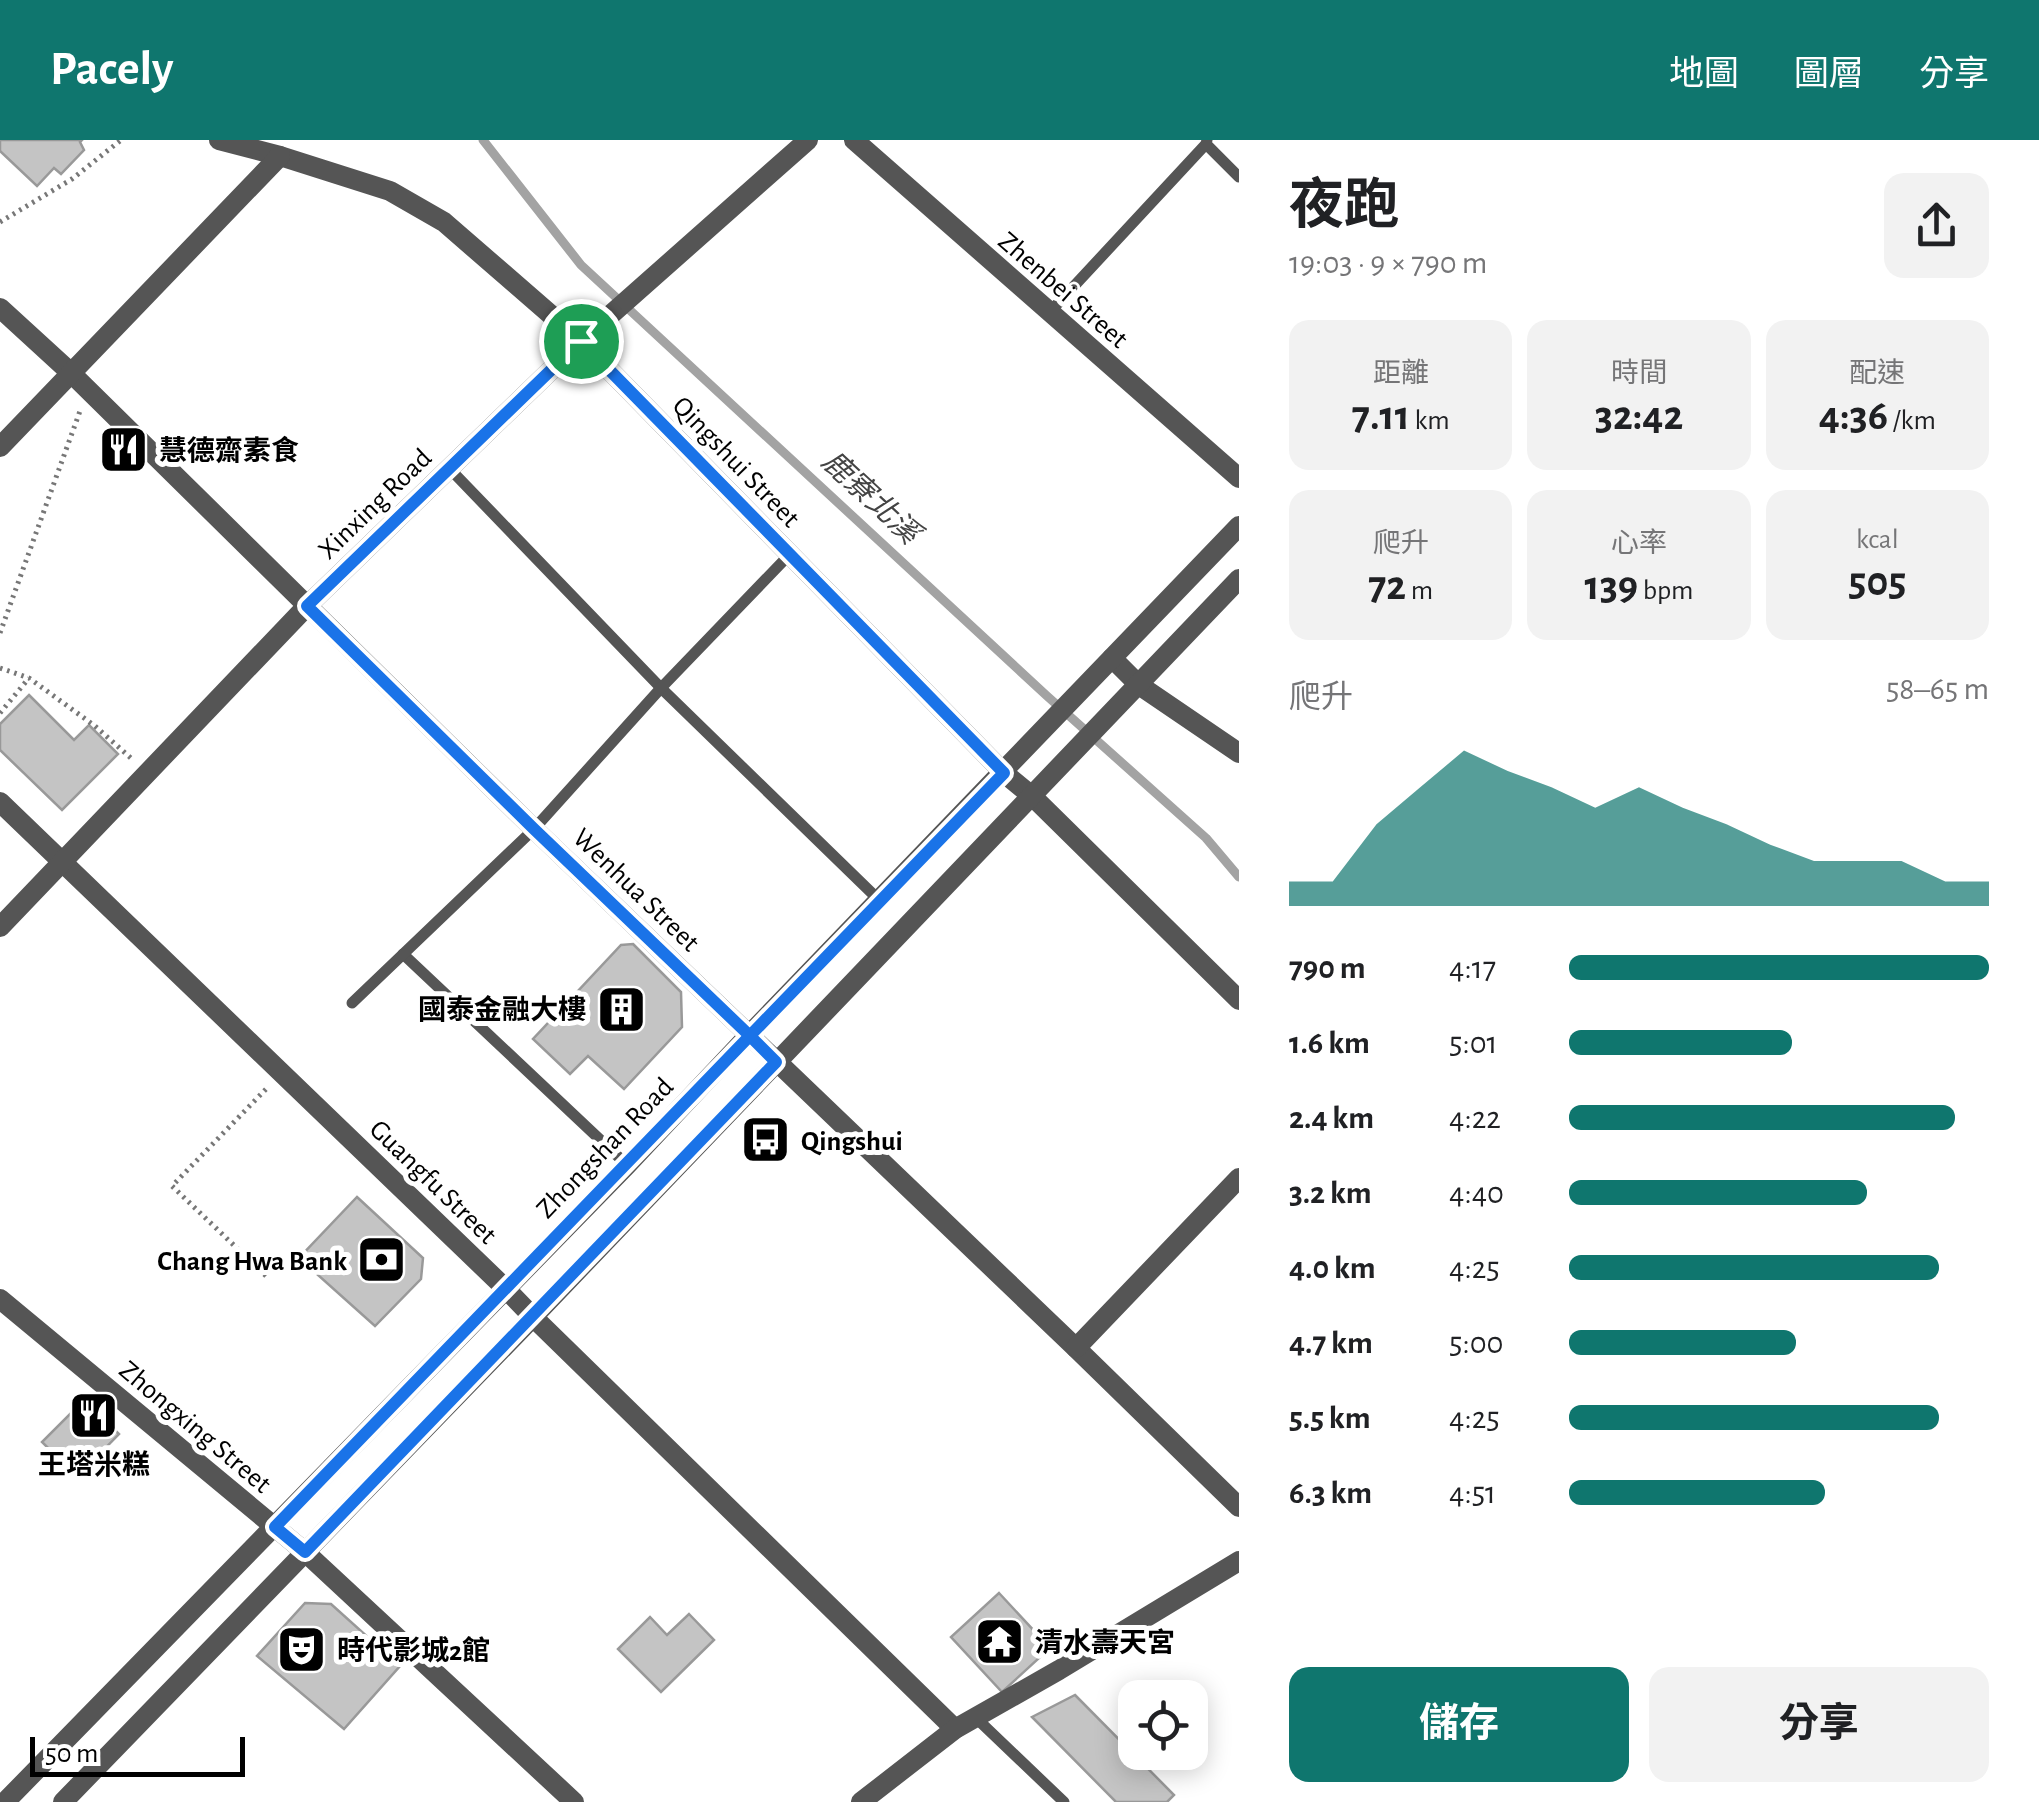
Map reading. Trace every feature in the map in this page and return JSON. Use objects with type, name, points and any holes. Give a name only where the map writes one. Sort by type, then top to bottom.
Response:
[{"type":"street","name":"Qingshui Street","points":[[219,140],[390,191],[444,222],[581,341],[1004,773],[1239,1000]]},
{"type":"street","name":"Xinxing Road","points":[[0,927],[307,606],[581,341],[808,140]]},
{"type":"street","name":"Zhenbei Street","points":[[854,140],[1239,478]]},
{"type":"street","points":[[0,447],[280,156]]},
{"type":"street","name":"Wenhua Street","points":[[0,308],[70,372],[534,829],[1239,1507]]},
{"type":"street","name":"Zhongshan Road","points":[[3,1801],[627,1165],[1239,526]]},
{"type":"street","points":[[64,1802],[1239,579]]},
{"type":"street","points":[[1112,658],[1139,685],[1239,753]]},
{"type":"street","name":"Guangfu Street","points":[[0,802],[506,1288],[955,1729]]},
{"type":"street","points":[[1076,1348],[1239,1178]]},
{"type":"street","name":"Zhongxing Street","points":[[0,1299],[305,1552],[574,1802]]},
{"type":"street","points":[[861,1802],[955,1729],[1239,1561]]},
{"type":"lane","points":[[1050,314],[1206,142],[1239,177]]},
{"type":"lane","points":[[449,468],[661,688],[880,901]]},
{"type":"lane","points":[[352,1002],[534,829],[661,688],[790,554]]},
{"type":"lane","points":[[404,954],[627,1165]]},
{"type":"lane","points":[[975,1717],[1064,1802]]},
{"type":"path","points":[[0,222],[72,179],[121,140]]},
{"type":"path","points":[[0,633],[87,389]]},
{"type":"path","points":[[0,668],[29,678],[95,726],[149,773]]},
{"type":"path","points":[[0,712],[29,678]]},
{"type":"path","points":[[266,1276],[172,1186],[282,1073]]},
{"type":"building","points":[[0,140],[82,140],[84,150],[61,174],[54,168],[37,186],[0,151]]},
{"type":"building","points":[[29,695],[74,740],[89,725],[118,754],[62,810],[0,750],[0,724]]},
{"type":"building","name":"國泰金融大樓","points":[[633,944],[681,992],[682,1027],[624,1089],[588,1056],[570,1074],[533,1039],[621,945]]},
{"type":"building","points":[[357,1197],[423,1258],[421,1279],[375,1326],[299,1258]]},
{"type":"building","points":[[84,1400],[119,1434],[77,1477],[42,1442]]},
{"type":"building","name":"清水壽天宮","points":[[999,1593],[1050,1648],[1002,1692],[951,1637]]},
{"type":"building","points":[[305,1603],[331,1604],[400,1666],[344,1729],[257,1656]]},
{"type":"building","points":[[689,1614],[714,1640],[661,1692],[618,1649],[650,1617],[667,1635]]},
{"type":"building","points":[[1075,1695],[1118,1738],[1118,1770],[1149,1770],[1174,1795],[1167,1802],[1116,1802],[1032,1717]]},
{"type":"waterway","name":"鹿寮北溪","points":[[483,140],[581,265],[1206,838],[1239,877]]},
{"type":"place","name":"慧德齋素食","points":[[124,450]]},
{"type":"place","name":"國泰金融大樓","points":[[621,1009]]},
{"type":"place","name":"Qingshui","points":[[766,1140]]},
{"type":"place","name":"Chang Hwa Bank","points":[[382,1260]]},
{"type":"place","name":"王塔米糕","points":[[94,1416]]},
{"type":"place","name":"清水壽天宮","points":[[1000,1642]]},
{"type":"place","name":"時代影城2館","points":[[302,1650]]},
{"type":"route","points":[[581,341],[307,606],[534,829],[749,1035],[776,1062],[305,1552],[275,1527],[627,1165],[749,1035],[1004,773],[581,341]]}]
